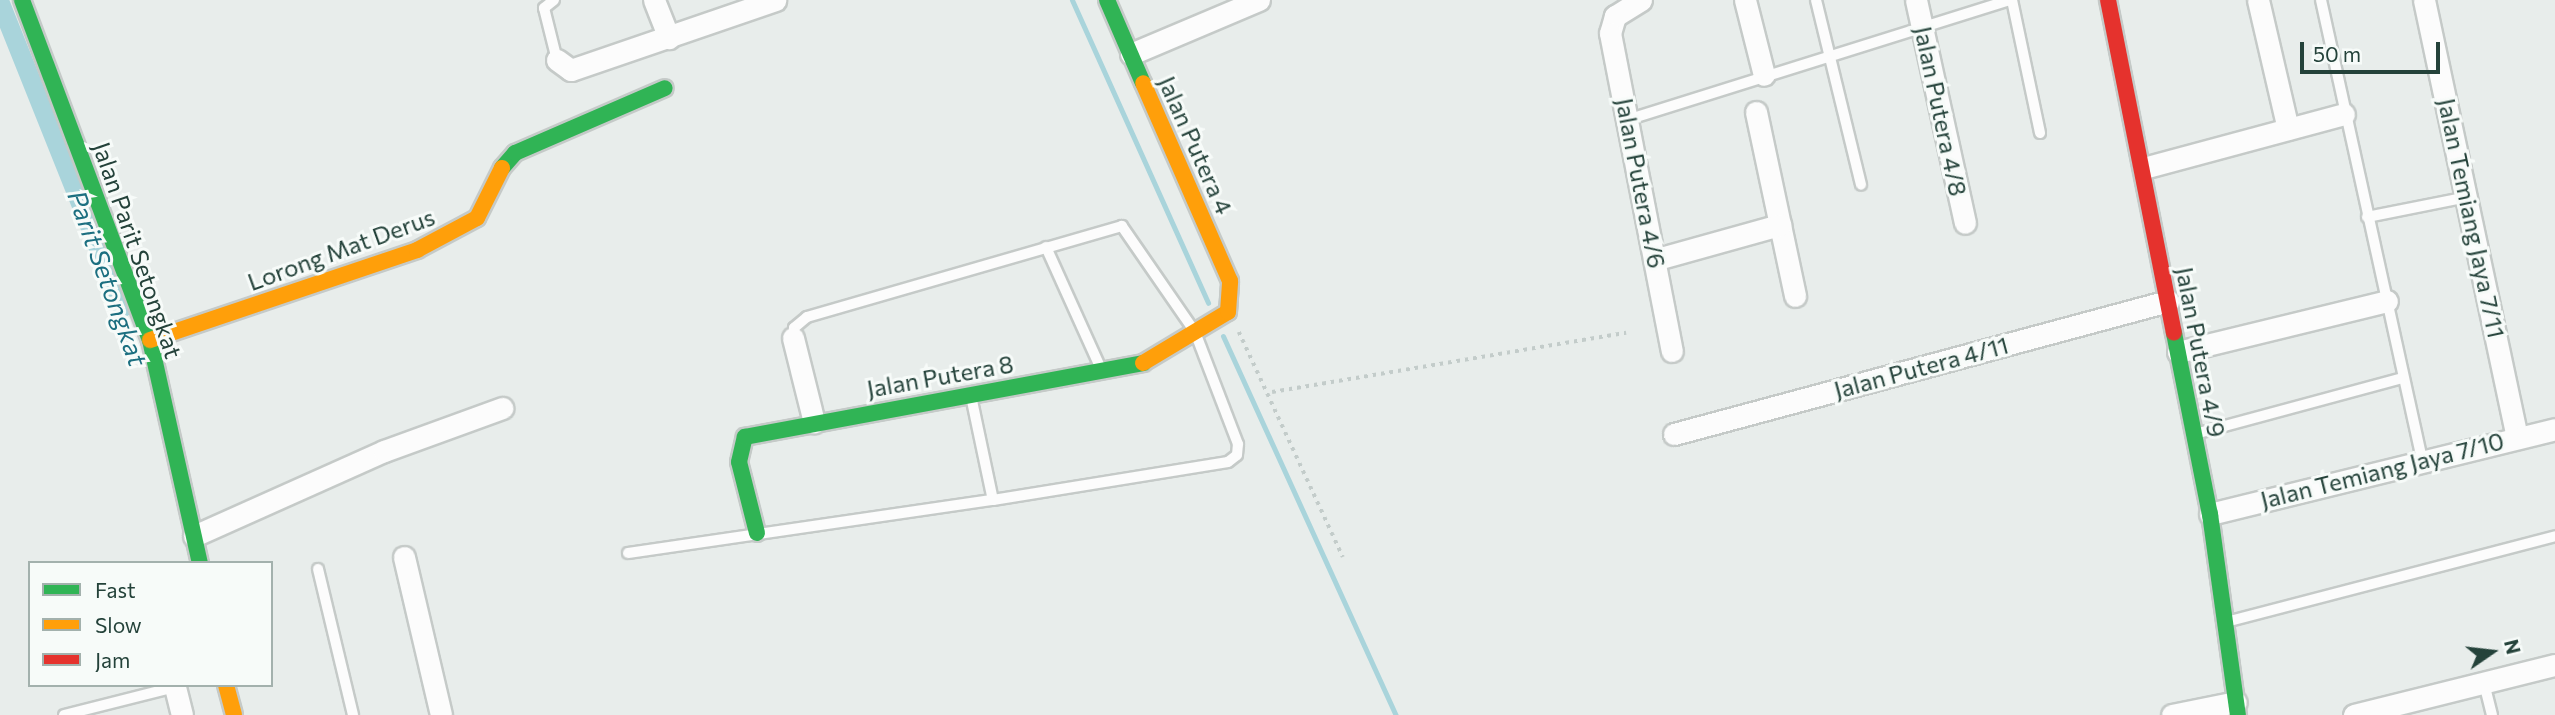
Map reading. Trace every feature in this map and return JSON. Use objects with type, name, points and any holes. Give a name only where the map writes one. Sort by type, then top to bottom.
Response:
[{"type":"street","name":"Jalan Parit Setongkat","points":[[22,0],[150,340],[200,561]]},
{"type":"street","points":[[654,0],[669,38]]},
{"type":"street","name":"Jalan Putera 4","points":[[1107,0],[1230,282],[1228,312]]},
{"type":"street","points":[[1130,54],[1259,0]]},
{"type":"street","name":"Jalan Putera 4/6","points":[[1641,0],[1615,16],[1610,33],[1630,119],[1672,351]]},
{"type":"street","points":[[1745,0],[1764,75]]},
{"type":"street","name":"Jalan Putera 4/8","points":[[1916,0],[1965,223]]},
{"type":"street","name":"Jalan Putera 4/9","points":[[2108,0],[2144,168],[2210,514],[2237,708]]},
{"type":"street","points":[[2258,0],[2288,129]]},
{"type":"street","name":"Jalan Temiang Jaya 7/11","points":[[2424,0],[2470,196],[2517,436]]},
{"type":"street","points":[[556,60],[571,70],[669,38],[761,2]]},
{"type":"street","name":"Lorong Mat Derus","points":[[150,340],[417,250],[477,218],[505,162],[515,153],[665,88]]},
{"type":"street","points":[[1756,112],[1795,296]]},
{"type":"street","points":[[2144,168],[2344,114]]},
{"type":"street","points":[[1657,259],[1780,225]]},
{"type":"street","name":"Jalan Putera 4/11","points":[[1674,434],[2168,301]]},
{"type":"street","points":[[2178,352],[2387,302]]},
{"type":"street","name":"Jalan Putera 8","points":[[757,533],[739,448],[757,432],[1153,361],[1228,312]]},
{"type":"street","points":[[793,338],[814,422]]},
{"type":"street","points":[[194,536],[384,451],[502,408]]},
{"type":"street","name":"Jalan Temiang Jaya 7/10","points":[[2210,514],[2517,436],[2555,429]]},
{"type":"street","points":[[404,557],[441,715]]},
{"type":"street","points":[[2354,715],[2555,665]]},
{"type":"street","points":[[175,687],[182,715]]},
{"type":"street","points":[[227,687],[234,715]]},
{"type":"street","points":[[2172,715],[2237,708]]},
{"type":"lane","points":[[554,0],[544,8],[556,60]]},
{"type":"lane","points":[[1816,0],[1861,185]]},
{"type":"lane","points":[[1630,119],[2011,0],[2040,133]]},
{"type":"lane","points":[[2321,0],[2402,379],[2422,460]]},
{"type":"lane","points":[[2368,217],[2470,196]]},
{"type":"lane","points":[[628,553],[993,500],[1228,462],[1237,455],[1238,444],[1195,332],[1122,226],[807,317],[794,328],[793,338]]},
{"type":"lane","points":[[1046,247],[1101,370]]},
{"type":"lane","points":[[2194,435],[2402,379]]},
{"type":"lane","points":[[971,394],[993,500]]},
{"type":"lane","points":[[2225,623],[2555,536]]},
{"type":"lane","points":[[318,569],[353,715]]},
{"type":"lane","points":[[2484,683],[2492,715]]},
{"type":"lane","points":[[64,715],[81,713],[175,687]]},
{"type":"path","points":[[1228,312],[1272,392],[1343,557]]},
{"type":"path","points":[[1272,392],[1626,333]]},
{"type":"waterway","points":[[1072,0],[1208,303]]},
{"type":"waterway","name":"Parit Setongkat","points":[[0,3],[122,308]]},
{"type":"waterway","points":[[1223,336],[1396,715]]},
{"type":"traffic: fast","points":[[22,0],[150,340],[200,561]]},
{"type":"traffic: fast","points":[[1107,0],[1143,83]]},
{"type":"traffic: fast","points":[[502,168],[515,153],[665,88]]},
{"type":"traffic: fast","points":[[2174,333],[2210,514],[2238,715]]},
{"type":"traffic: fast","points":[[757,533],[739,462],[745,437],[1143,363]]},
{"type":"traffic: slow","points":[[1143,83],[1230,281],[1228,312],[1143,363]]},
{"type":"traffic: slow","points":[[150,340],[417,250],[477,218],[502,168]]},
{"type":"traffic: slow","points":[[227,687],[234,715]]},
{"type":"traffic: jam","points":[[2108,0],[2174,333]]}]
